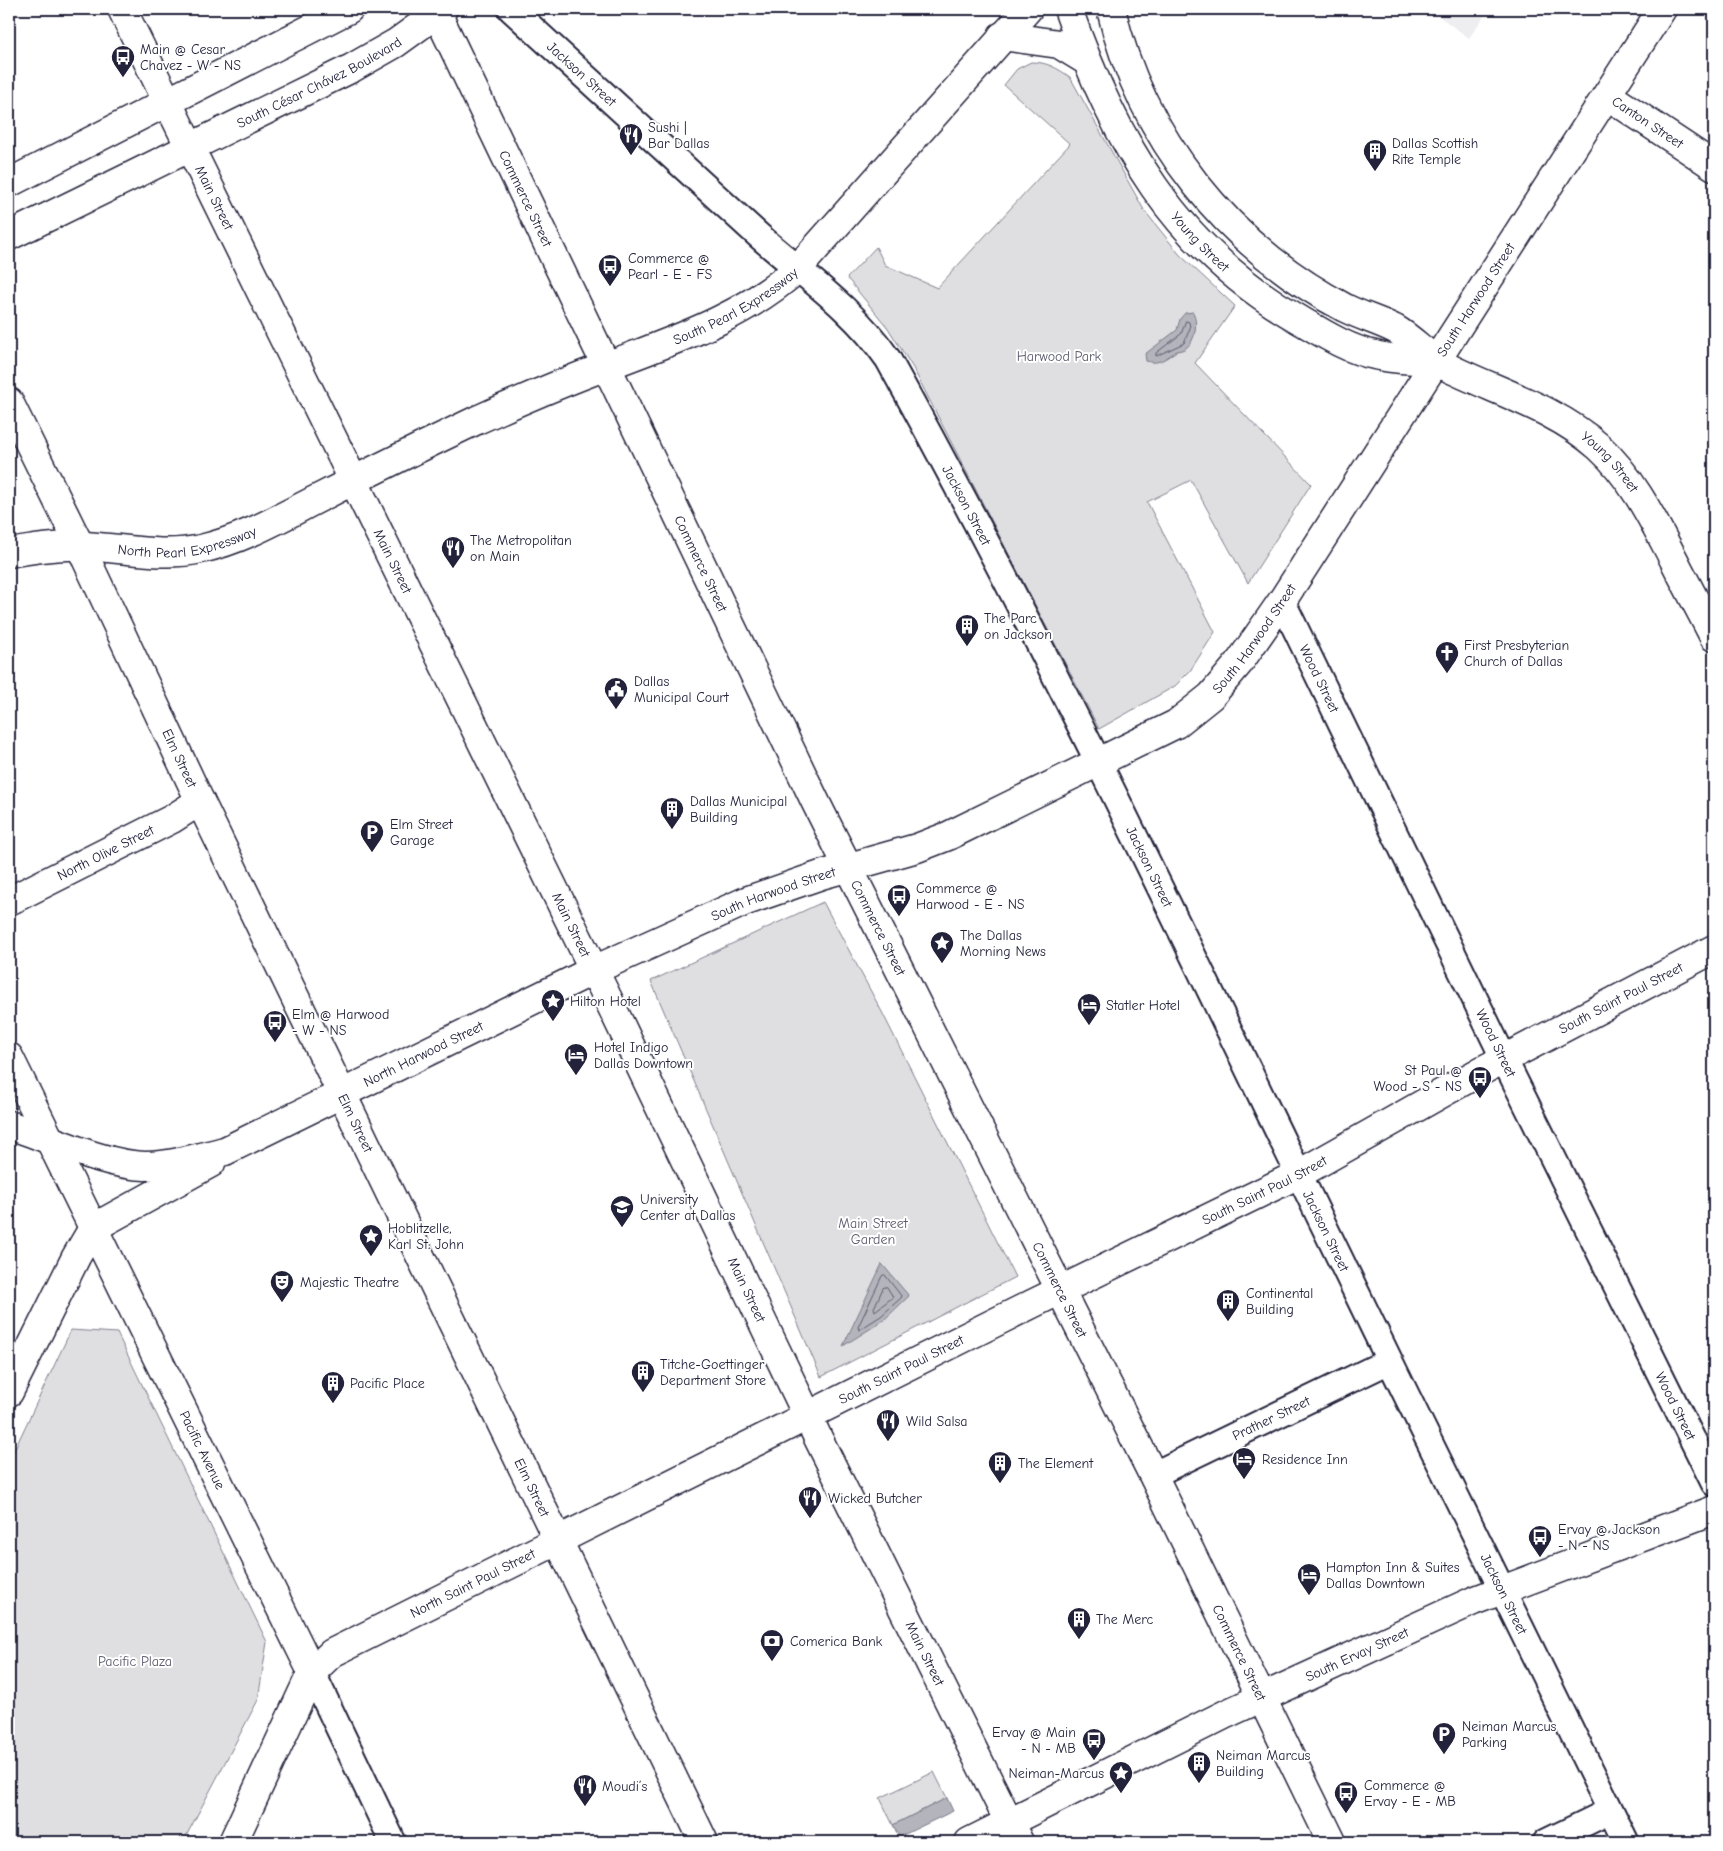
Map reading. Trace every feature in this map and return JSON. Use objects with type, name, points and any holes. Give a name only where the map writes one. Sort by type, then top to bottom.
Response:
[{"type":"main road","name":"Main Street","points":[[122,9],[594,970],[807,1416],[1015,1832]]},
{"type":"main road","points":[[9,183],[349,9]]},
{"type":"main road","name":"South Pearl Expressway","points":[[353,481],[479,420],[606,366],[698,330],[761,298],[798,268],[1002,36],[1028,9]]},
{"type":"main road","name":"Young Street","points":[[1068,9],[1087,61],[1128,148],[1162,202],[1202,246],[1245,284],[1275,306],[1324,334],[1373,355],[1435,361]]},
{"type":"main road","name":"Young Street","points":[[1111,9],[1130,70],[1154,122],[1180,164],[1220,214],[1249,242],[1294,276],[1345,308],[1405,335],[1435,361],[1552,414],[1598,447],[1620,469],[1650,514],[1710,619]]},
{"type":"main road","name":"South Harwood Street","points":[[594,970],[746,900],[909,850],[948,836],[1176,724],[1201,706],[1239,663],[1282,601],[1662,9]]},
{"type":"main road","name":"South César Chávez Boulevard","points":[[9,236],[374,56],[409,35],[439,10]]},
{"type":"main road","name":"Commerce Street","points":[[439,10],[606,366],[848,868],[1153,1475],[1332,1842]]},
{"type":"main road","points":[[1002,36],[1059,44],[1087,61]]},
{"type":"main road","name":"Canton Street","points":[[1607,95],[1714,166]]},
{"type":"main road","name":"Elm Street","points":[[9,402],[704,1842]]},
{"type":"main road","name":"North Pearl Expressway","points":[[9,553],[36,548],[80,546],[152,553],[198,550],[221,544],[271,524],[353,481]]},
{"type":"main road","name":"North Olive Street","points":[[9,901],[163,823],[200,801]]},
{"type":"main road","name":"South Saint Paul Street","points":[[807,1416],[1299,1174],[1504,1059],[1714,949]]},
{"type":"main road","name":"North Harwood Street","points":[[9,1125],[48,1137],[102,1159],[145,1166],[169,1164],[225,1151],[594,970]]},
{"type":"main road","name":"Pacific Avenue","points":[[9,1057],[312,1672]]},
{"type":"main road","name":"North Harwood Street","points":[[93,1228],[214,1162],[225,1151]]},
{"type":"main road","points":[[9,1392],[76,1257],[93,1228]]},
{"type":"main road","name":"North Saint Paul Street","points":[[233,1842],[312,1672],[332,1653],[807,1416]]},
{"type":"main road","name":"South Ervay Street","points":[[969,1842],[1015,1832],[1261,1698],[1473,1601],[1714,1510]]},
{"type":"street","name":"Jackson Street","points":[[511,9],[711,192],[846,308],[872,336],[888,359],[992,550],[1100,763],[1501,1591],[1626,1842]]},
{"type":"street","name":"Wood Street","points":[[1282,601],[1504,1059],[1714,1483]]},
{"type":"street","name":"Prather Street","points":[[1153,1475],[1389,1361]]},
{"type":"street","name":"Pacific Avenue","points":[[312,1672],[393,1842]]},
{"type":"street","points":[[1546,1842],[1610,1811]]},
{"type":"shaded area","points":[[1429,9],[1489,9],[1469,38]]},
{"type":"green space","name":"Harwood Park","points":[[1031,62],[1052,66],[1070,77],[1144,210],[1180,255],[1235,306],[1195,363],[1311,484],[1248,583],[1191,480],[1147,502],[1215,632],[1190,671],[1175,686],[1099,729],[913,368],[888,328],[847,278],[876,247],[885,265],[937,288],[1070,144],[1004,85],[1017,69]]},
{"type":"green space","name":"Main Street Garden","points":[[823,902],[882,1012],[1015,1277],[821,1377],[651,981]]},
{"type":"green space","name":"Pacific Plaza","points":[[71,1330],[117,1333],[267,1642],[258,1700],[183,1842],[9,1842],[9,1461]]},
{"type":"green space","points":[[934,1772],[947,1798],[893,1825],[880,1798]]},
{"type":"water","points":[[1193,312],[1195,316],[1195,331],[1189,345],[1161,361],[1146,361],[1145,354],[1177,330],[1180,319],[1185,313]]},
{"type":"water","points":[[882,1264],[909,1296],[884,1320],[843,1346]]},
{"type":"water","points":[[947,1798],[953,1811],[899,1837],[893,1825]]},
{"type":"place","name":"Main @ Cesar Chavez - W - NS","points":[[123,78]]},
{"type":"place","name":"Sushi | Bar Dallas","points":[[631,156]]},
{"type":"place","name":"Dallas Scottish Rite Temple","points":[[1375,172]]},
{"type":"place","name":"Commerce @ Pearl - E - FS","points":[[610,287]]},
{"type":"place","name":"The Metropolitan on Main","points":[[453,569]]},
{"type":"place","name":"The Parc on Jackson","points":[[967,647]]},
{"type":"place","name":"First Presbyterian Church of Dallas","points":[[1447,674]]},
{"type":"place","name":"Dallas Municipal Court","points":[[616,710]]},
{"type":"place","name":"Dallas Municipal Building","points":[[672,830]]},
{"type":"place","name":"Elm Street Garage","points":[[372,853]]},
{"type":"place","name":"Commerce @ Harwood - E - NS","points":[[899,917]]},
{"type":"place","name":"The Dallas Morning News","points":[[942,964]]},
{"type":"place","name":"Hilton Hotel","points":[[553,1022]]},
{"type":"place","name":"Statler Hotel","points":[[1089,1026]]},
{"type":"place","name":"Elm @ Harwood - W - NS","points":[[275,1043]]},
{"type":"place","name":"Hotel Indigo Dallas Downtown","points":[[576,1076]]},
{"type":"place","name":"St Paul @ Wood - S - NS","points":[[1480,1099]]},
{"type":"place","name":"University Center at Dallas","points":[[622,1228]]},
{"type":"place","name":"Hoblitzelle, Karl St. John","points":[[371,1257]]},
{"type":"place","name":"Majestic Theatre","points":[[282,1303]]},
{"type":"place","name":"Continental Building","points":[[1228,1322]]},
{"type":"place","name":"Titche-Goettinger Department Store","points":[[643,1393]]},
{"type":"place","name":"Pacific Place","points":[[333,1404]]},
{"type":"place","name":"Wild Salsa","points":[[888,1442]]},
{"type":"place","name":"Residence Inn","points":[[1244,1480]]},
{"type":"place","name":"The Element","points":[[1000,1484]]},
{"type":"place","name":"Wicked Butcher","points":[[810,1519]]},
{"type":"place","name":"Ervay @ Jackson - N - NS","points":[[1540,1558]]},
{"type":"place","name":"Hampton Inn & Suites Dallas Downtown","points":[[1309,1596]]},
{"type":"place","name":"The Merc","points":[[1079,1640]]},
{"type":"place","name":"Comerica Bank","points":[[772,1662]]},
{"type":"place","name":"Neiman Marcus Parking","points":[[1444,1755]]},
{"type":"place","name":"Ervay @ Main - N - MB","points":[[1094,1761]]},
{"type":"place","name":"Neiman Marcus Building","points":[[1199,1784]]},
{"type":"place","name":"Neiman-Marcus","points":[[1121,1794]]},
{"type":"place","name":"Moudi’s","points":[[585,1807]]},
{"type":"place","name":"Commerce @ Ervay - E - MB","points":[[1346,1814]]}]
